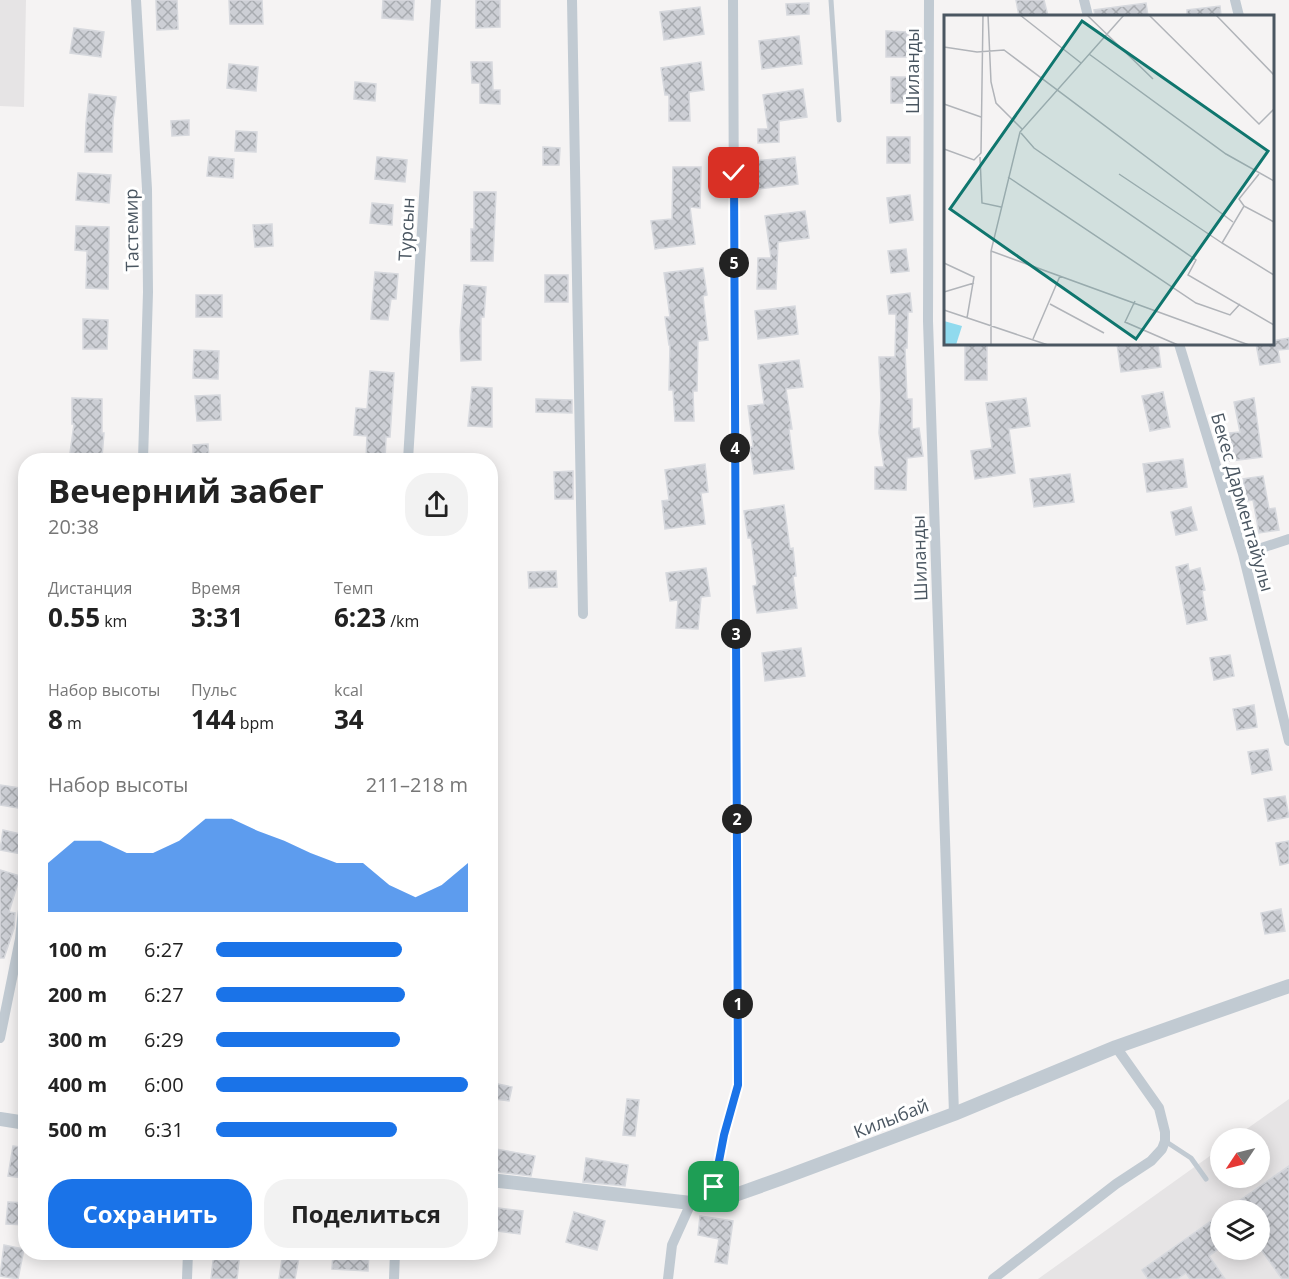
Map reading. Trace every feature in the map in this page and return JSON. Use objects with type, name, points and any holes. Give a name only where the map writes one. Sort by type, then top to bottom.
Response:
[{"type":"street","name":"Тастемир","points":[[136,0],[147,189],[148,292],[143,453]]},
{"type":"street","name":"Турсын","points":[[408,453],[436,0]]},
{"type":"street","points":[[572,0],[583,614]]},
{"type":"street","points":[[711,1200],[724,1135],[738,1085],[733,0]]},
{"type":"street","name":"Шиланды","points":[[929,0],[928,321],[954,1114]]},
{"type":"street","points":[[1084,0],[1088,15]]},
{"type":"street","points":[[1235,0],[1239,15]]},
{"type":"street","name":"Бекес Дарментайулы","points":[[1179,345],[1243,554],[1289,741]]},
{"type":"street","points":[[1243,554],[1289,539]]},
{"type":"street","points":[[0,1038],[18,949]]},
{"type":"street","name":"Килыбай","points":[[498,1181],[691,1203],[711,1200],[780,1179],[954,1114],[1116,1047],[1289,986]]},
{"type":"street","points":[[993,1279],[1151,1161],[1162,1149],[1166,1141],[1159,1108],[1116,1047]]},
{"type":"street","points":[[0,1119],[18,1122]]},
{"type":"street","points":[[668,1279],[672,1245],[691,1203]]},
{"type":"street","points":[[187,1279],[188,1260]]},
{"type":"street","points":[[394,1279],[395,1260]]},
{"type":"lane","points":[[831,0],[839,120]]},
{"type":"lane","points":[[1166,1141],[1191,1158],[1206,1179]]},
{"type":"shaded area","points":[[0,0],[26,0],[24,107],[0,106]]},
{"type":"shaded area","points":[[1289,1099],[1289,1279],[1038,1279],[1210,1156],[1210,1188],[1270,1188],[1270,1128],[1248,1128]]},
{"type":"building","points":[[156,0],[177,0],[178,29],[157,30]]},
{"type":"building","points":[[229,0],[262,0],[263,24],[230,24]]},
{"type":"building","points":[[383,0],[414,0],[413,20],[382,18]]},
{"type":"building","points":[[476,0],[500,0],[500,27],[476,28]]},
{"type":"building","points":[[1016,0],[1044,0],[1048,15],[1019,15]]},
{"type":"building","points":[[809,3],[809,14],[787,15],[786,4]]},
{"type":"building","points":[[1146,3],[1148,15],[1095,15],[1094,10]]},
{"type":"building","points":[[1220,6],[1221,15],[1187,15],[1187,10]]},
{"type":"building","points":[[700,7],[704,34],[664,40],[660,12]]},
{"type":"building","points":[[74,28],[104,32],[101,57],[70,53]]},
{"type":"building","points":[[886,31],[908,32],[908,57],[886,57]]},
{"type":"building","points":[[799,36],[802,64],[762,69],[759,41]]},
{"type":"building","points":[[471,62],[492,62],[493,90],[500,90],[500,104],[480,103],[480,83],[472,83]]},
{"type":"building","points":[[701,62],[704,90],[689,92],[690,121],[669,121],[669,95],[665,95],[661,68]]},
{"type":"building","points":[[229,64],[258,67],[256,91],[227,88]]},
{"type":"building","points":[[891,77],[913,77],[913,103],[891,103]]},
{"type":"building","points":[[355,82],[376,84],[375,101],[354,99]]},
{"type":"building","points":[[803,89],[807,117],[779,121],[779,142],[758,143],[758,129],[768,129],[763,95]]},
{"type":"building","points":[[89,94],[116,97],[112,152],[85,152]]},
{"type":"building","points":[[189,120],[189,135],[172,136],[171,121]]},
{"type":"building","points":[[236,131],[257,132],[256,152],[235,151]]},
{"type":"building","points":[[887,137],[910,137],[910,163],[887,163]]},
{"type":"building","points":[[543,147],[560,148],[559,165],[543,165]]},
{"type":"building","points":[[209,157],[234,159],[233,178],[207,176]]},
{"type":"building","points":[[377,157],[407,160],[405,182],[375,179]]},
{"type":"building","points":[[795,157],[798,184],[758,189],[755,161]]},
{"type":"building","points":[[673,167],[701,167],[700,208],[690,207],[695,244],[655,249],[651,221],[672,219]]},
{"type":"building","points":[[78,173],[111,175],[109,203],[76,200]]},
{"type":"building","points":[[474,192],[496,192],[493,261],[471,261]]},
{"type":"building","points":[[910,195],[913,220],[890,223],[887,198]]},
{"type":"building","points":[[372,203],[393,205],[392,225],[370,223]]},
{"type":"building","points":[[805,211],[809,238],[778,242],[776,289],[757,289],[758,258],[771,258],[765,216]]},
{"type":"building","points":[[272,224],[273,246],[255,247],[253,225]]},
{"type":"building","points":[[76,226],[109,227],[108,289],[86,288],[87,251],[75,250]]},
{"type":"building","points":[[906,249],[909,271],[891,273],[888,251]]},
{"type":"building","points":[[703,268],[707,295],[703,296],[708,340],[698,341],[697,391],[693,391],[694,421],[675,421],[673,390],[669,390],[670,345],[665,317],[670,317],[664,273]]},
{"type":"building","points":[[375,272],[398,274],[396,299],[391,299],[388,320],[371,319]]},
{"type":"building","points":[[545,275],[568,275],[568,302],[545,302]]},
{"type":"building","points":[[464,285],[486,287],[484,317],[481,317],[481,360],[461,361],[460,331]]},
{"type":"building","points":[[910,293],[912,312],[908,312],[907,348],[905,348],[907,399],[912,399],[912,429],[919,428],[923,456],[907,458],[906,490],[875,489],[875,467],[884,467],[879,433],[881,398],[879,357],[895,357],[896,314],[889,314],[887,296]]},
{"type":"building","points":[[196,295],[222,295],[222,317],[196,317]]},
{"type":"building","points":[[795,306],[798,334],[758,339],[755,311]]},
{"type":"building","points":[[83,319],[108,320],[107,349],[83,349]]},
{"type":"building","points":[[1289,338],[1289,349],[1278,350],[1280,362],[1260,365],[1256,345],[1274,345],[1274,341]]},
{"type":"building","points":[[965,345],[987,345],[987,380],[965,380]]},
{"type":"building","points":[[1117,345],[1158,345],[1161,367],[1121,372]]},
{"type":"building","points":[[194,350],[219,351],[218,379],[193,378]]},
{"type":"building","points":[[799,360],[803,387],[786,389],[792,429],[789,429],[794,469],[754,474],[748,406],[764,404],[759,365]]},
{"type":"building","points":[[370,371],[394,373],[390,437],[386,437],[385,453],[366,453],[367,436],[354,435],[356,408],[367,409]]},
{"type":"building","points":[[472,387],[492,388],[492,427],[468,426]]},
{"type":"building","points":[[1163,392],[1170,427],[1150,431],[1142,396]]},
{"type":"building","points":[[220,395],[221,420],[197,421],[195,396]]},
{"type":"building","points":[[72,398],[102,399],[102,453],[70,453],[74,424],[72,424]]},
{"type":"building","points":[[1026,398],[1030,426],[1009,429],[1015,473],[975,479],[971,451],[992,448],[986,403]]},
{"type":"building","points":[[1254,398],[1262,457],[1223,462],[1218,434],[1240,432],[1234,402]]},
{"type":"building","points":[[536,399],[572,400],[572,413],[536,412]]},
{"type":"building","points":[[208,444],[209,453],[193,453],[193,445]]},
{"type":"building","points":[[1183,459],[1187,487],[1147,492],[1143,464]]},
{"type":"building","points":[[705,464],[708,492],[701,493],[705,524],[665,529],[662,501],[669,500],[665,470]]},
{"type":"building","points":[[573,471],[573,499],[555,499],[554,472]]},
{"type":"building","points":[[1070,474],[1074,502],[1034,507],[1030,479]]},
{"type":"building","points":[[1263,476],[1269,509],[1275,508],[1279,530],[1259,533],[1253,500],[1247,501],[1243,479]]},
{"type":"building","points":[[784,505],[790,549],[793,548],[796,576],[793,576],[797,608],[757,613],[753,586],[757,585],[751,538],[748,538],[744,511]]},
{"type":"building","points":[[1191,507],[1197,530],[1176,535],[1171,512]]},
{"type":"building","points":[[1188,564],[1189,571],[1200,568],[1205,590],[1202,591],[1207,620],[1187,624],[1176,567]]},
{"type":"building","points":[[706,568],[710,596],[701,597],[698,629],[676,628],[678,600],[670,601],[666,573]]},
{"type":"building","points":[[556,571],[557,587],[529,588],[528,572]]},
{"type":"building","points":[[801,648],[805,676],[765,681],[762,653]]},
{"type":"building","points":[[1230,655],[1234,676],[1214,680],[1210,658]]},
{"type":"building","points":[[1254,705],[1257,727],[1237,730],[1233,709]]},
{"type":"building","points":[[1268,749],[1272,770],[1252,774],[1248,752]]},
{"type":"building","points":[[0,785],[18,788],[18,808],[0,805]]},
{"type":"building","points":[[1285,796],[1289,817],[1268,821],[1264,799]]},
{"type":"building","points":[[3,830],[18,833],[18,853],[0,850]]},
{"type":"building","points":[[1289,841],[1289,863],[1280,865],[1276,843]]},
{"type":"building","points":[[0,870],[18,875],[18,883],[9,912],[15,913],[14,928],[4,958],[0,958]]},
{"type":"building","points":[[1281,909],[1285,931],[1265,934],[1261,913]]},
{"type":"building","points":[[498,1084],[512,1087],[509,1101],[498,1099]]},
{"type":"building","points":[[627,1099],[639,1100],[635,1136],[623,1135]]},
{"type":"building","points":[[13,1146],[18,1147],[18,1177],[8,1176]]},
{"type":"building","points":[[498,1149],[535,1156],[531,1176],[498,1172]]},
{"type":"building","points":[[586,1158],[628,1165],[625,1186],[583,1182]]},
{"type":"building","points":[[1289,1166],[1289,1279],[1282,1279],[1269,1260],[1270,1200],[1240,1200],[1258,1188],[1270,1188],[1270,1179]]},
{"type":"building","points":[[8,1202],[18,1203],[18,1225],[6,1224]]},
{"type":"building","points":[[498,1208],[523,1211],[520,1234],[498,1231]]},
{"type":"building","points":[[574,1212],[605,1221],[597,1250],[566,1242]]},
{"type":"building","points":[[700,1216],[733,1221],[727,1264],[715,1262],[719,1239],[698,1235]]},
{"type":"building","points":[[1210,1222],[1210,1260],[1225,1279],[1190,1279],[1186,1273],[1177,1279],[1148,1279],[1142,1270]]},
{"type":"building","points":[[4,1245],[18,1248],[18,1260],[22,1260],[18,1279],[0,1276]]},
{"type":"building","points":[[213,1260],[239,1260],[237,1279],[211,1279]]},
{"type":"building","points":[[282,1260],[299,1260],[295,1279],[279,1279]]},
{"type":"building","points":[[333,1260],[369,1260],[368,1271],[332,1269]]},
{"type":"route","points":[[714,1187],[724,1135],[738,1085],[734,173]]}]
